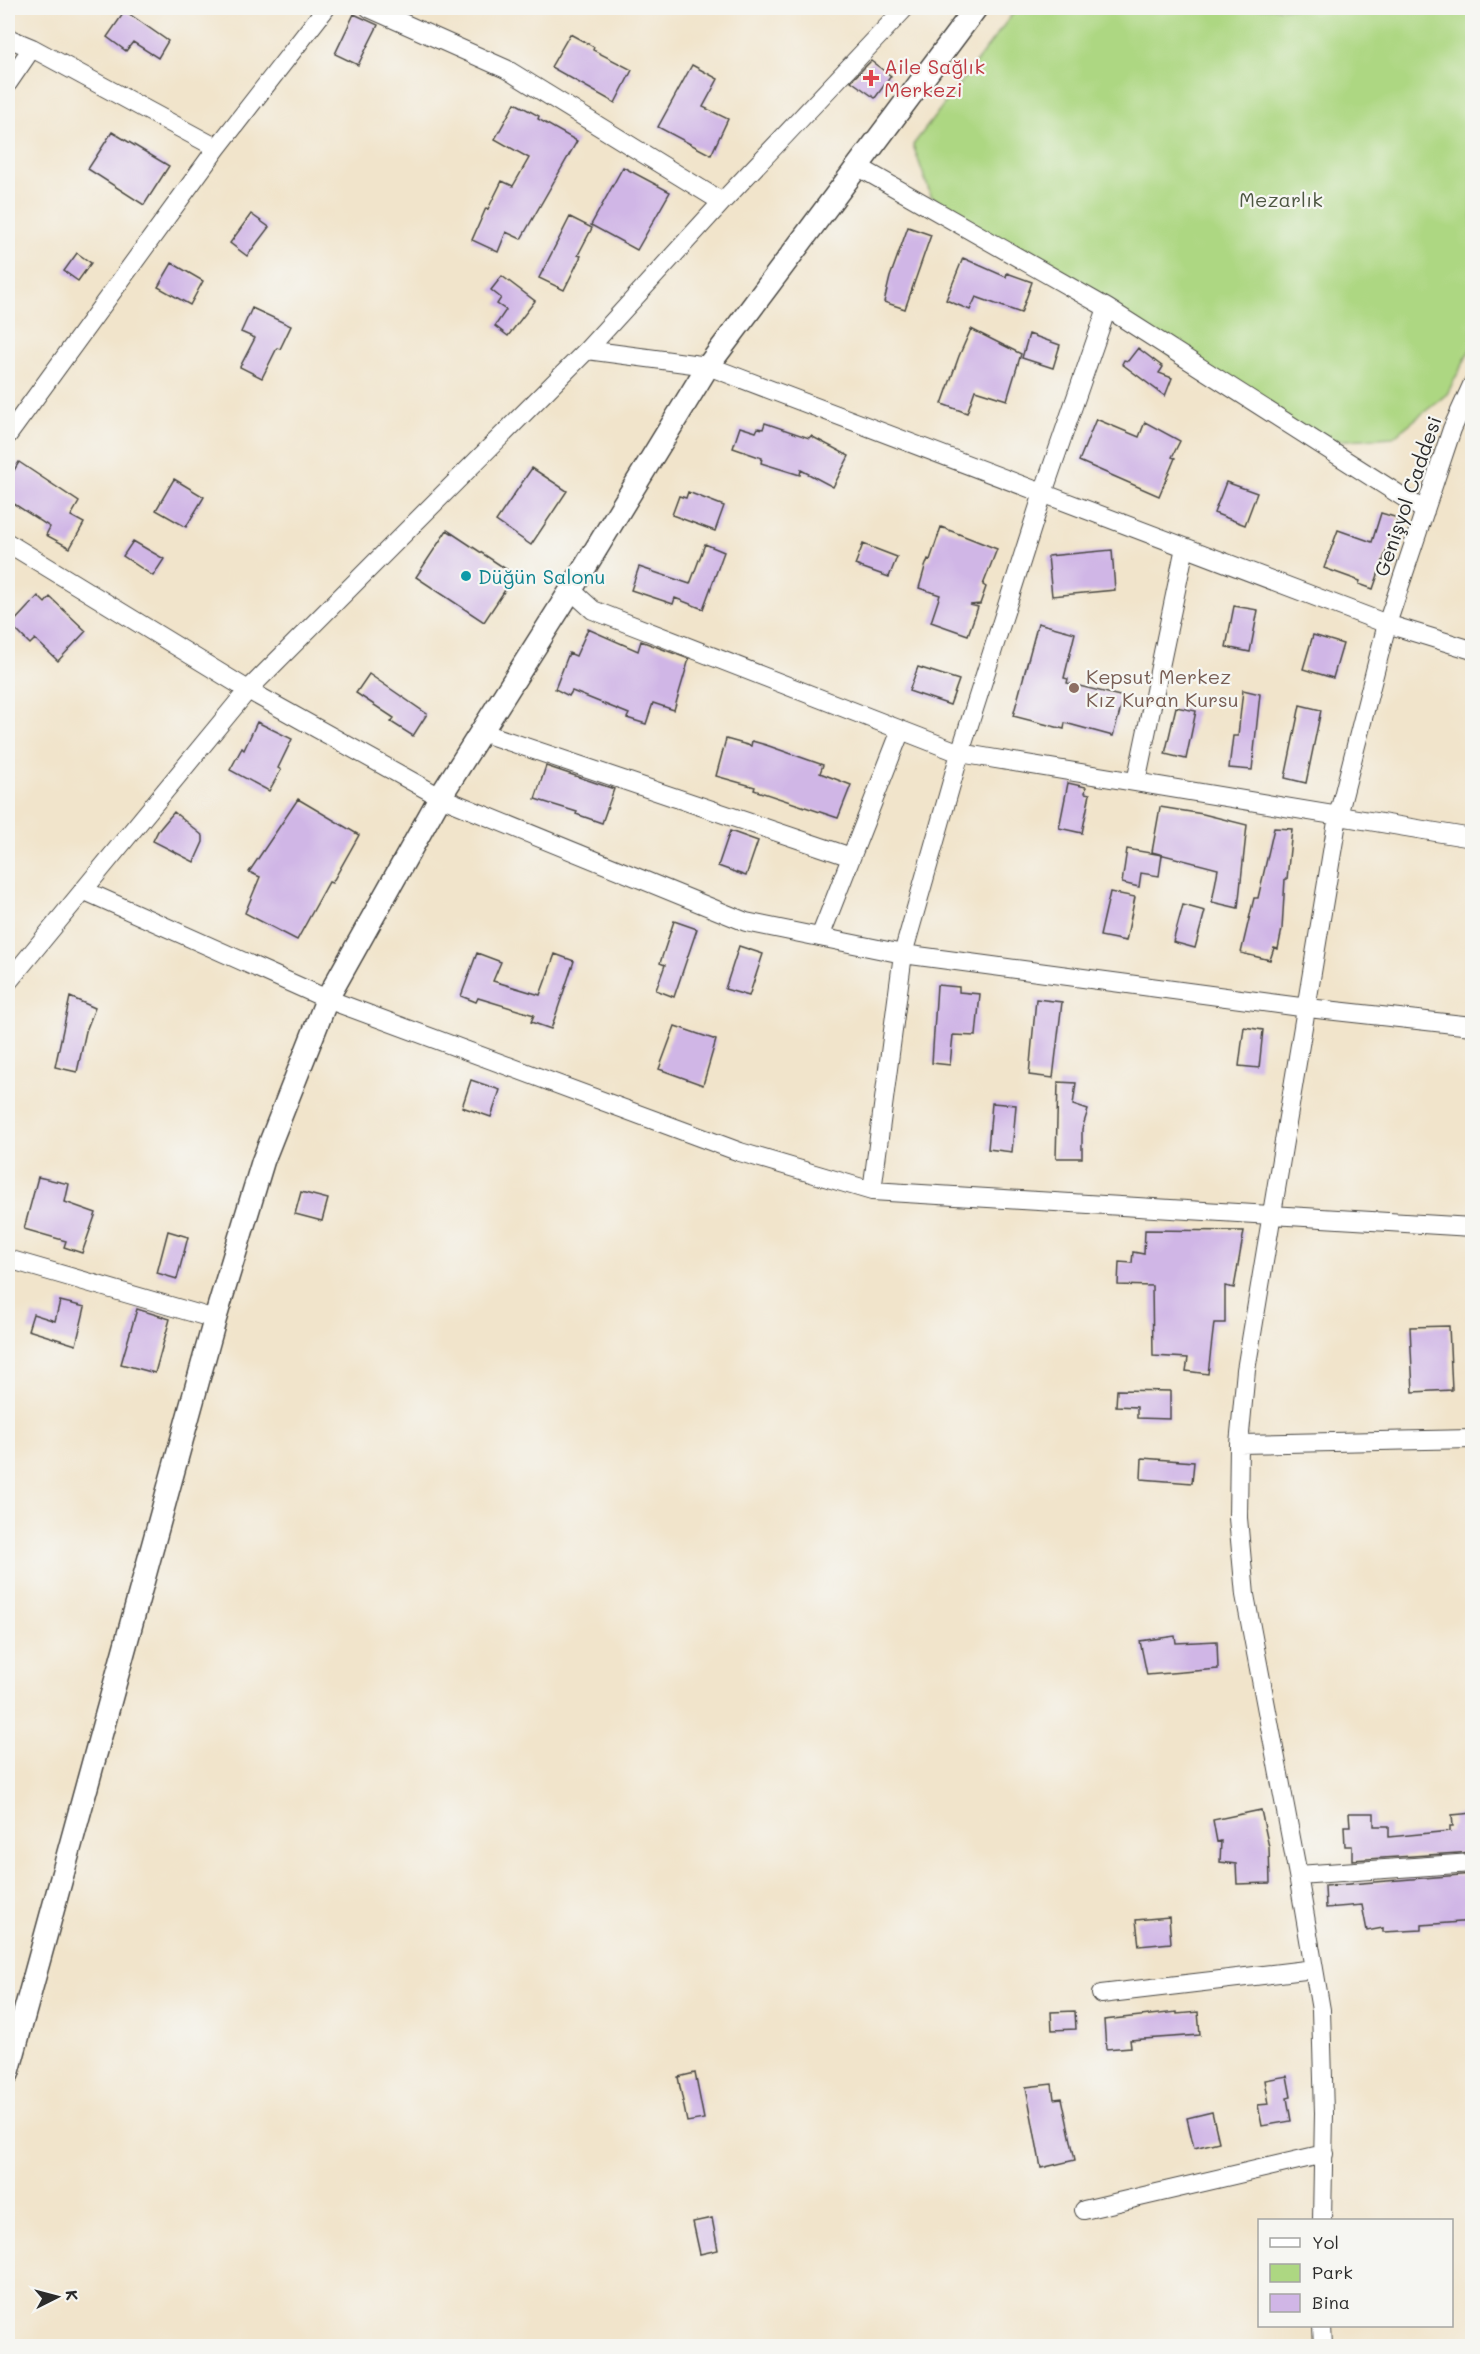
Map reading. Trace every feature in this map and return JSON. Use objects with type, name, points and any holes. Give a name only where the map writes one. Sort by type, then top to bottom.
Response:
[{"type":"street","points":[[8,435],[217,148],[326,8]]},
{"type":"street","points":[[369,8],[506,69],[722,202]]},
{"type":"street","points":[[8,982],[248,690],[587,350],[722,202],[905,8]]},
{"type":"street","points":[[8,2073],[215,1319],[263,1161],[327,999],[440,797],[571,590],[708,366],[976,8]]},
{"type":"street","points":[[8,38],[32,48],[217,148]]},
{"type":"street","points":[[8,83],[32,48]]},
{"type":"street","points":[[857,166],[1107,308],[1425,511]]},
{"type":"street","points":[[872,1191],[903,954],[960,753],[1043,493],[1107,308]]},
{"type":"street","points":[[587,350],[708,366],[1387,624],[1473,650]]},
{"type":"street","name":"Genişyol Caddesi","points":[[1322,2219],[1324,2154],[1321,2010],[1245,1595],[1238,1518],[1239,1444],[1246,1370],[1308,1008],[1338,816],[1387,624],[1452,429],[1473,385]]},
{"type":"street","points":[[8,543],[248,690],[440,797],[746,921],[903,954],[1308,1008],[1473,1026]]},
{"type":"street","points":[[1136,782],[1185,547]]},
{"type":"street","points":[[571,590],[593,610],[960,753],[1473,838]]},
{"type":"street","points":[[820,937],[901,730]]},
{"type":"street","points":[[481,732],[851,857]]},
{"type":"street","points":[[83,890],[327,999],[740,1152],[872,1191],[1473,1227]]},
{"type":"street","points":[[8,1259],[215,1319]]},
{"type":"street","points":[[1239,1444],[1473,1439]]},
{"type":"street","points":[[1298,1875],[1473,1863]]},
{"type":"street","points":[[1101,1994],[1314,1969]]},
{"type":"street","points":[[1084,2210],[1324,2154]]},
{"type":"street","points":[[1322,2327],[1323,2346]]},
{"type":"green space","name":"Mezarlık","points":[[1017,8],[1472,8],[1472,346],[1447,394],[1393,437],[1303,443],[931,196],[913,145]]},
{"type":"building","points":[[125,11],[168,41],[158,58],[133,42],[126,51],[107,37]]},
{"type":"building","points":[[354,14],[378,25],[358,65],[335,54]]},
{"type":"building","points":[[570,34],[594,47],[593,50],[632,70],[615,103],[551,67]]},
{"type":"building","name":"Aile Sağlık Merkezi","points":[[871,61],[891,76],[875,98],[851,81]]},
{"type":"building","points":[[692,65],[718,79],[703,107],[728,119],[711,155],[658,127]]},
{"type":"building","points":[[515,103],[577,141],[521,239],[506,232],[498,252],[472,240],[486,208],[488,209],[502,181],[513,186],[529,158],[495,139]]},
{"type":"building","points":[[112,132],[169,166],[144,205],[88,169]]},
{"type":"building","points":[[623,167],[670,192],[637,250],[591,225]]},
{"type":"building","points":[[251,214],[269,227],[247,256],[230,243]]},
{"type":"building","points":[[570,217],[592,228],[564,290],[539,278]]},
{"type":"building","points":[[908,227],[931,235],[905,309],[884,302],[890,277]]},
{"type":"building","points":[[77,253],[91,263],[78,281],[64,271]]},
{"type":"building","points":[[963,258],[1006,277],[1007,273],[1032,282],[1021,313],[976,297],[970,310],[946,300]]},
{"type":"building","points":[[172,263],[203,281],[190,305],[158,287]]},
{"type":"building","points":[[502,276],[535,301],[508,336],[495,326],[506,310],[497,304],[501,298],[491,290]]},
{"type":"building","points":[[252,308],[291,326],[262,378],[240,367],[255,338],[241,332]]},
{"type":"building","points":[[971,329],[1021,354],[1007,400],[975,390],[967,413],[942,404]]},
{"type":"building","points":[[1029,334],[1060,345],[1053,368],[1022,358]]},
{"type":"building","points":[[1138,348],[1163,367],[1159,373],[1172,378],[1165,396],[1122,364],[1124,360],[1128,361]]},
{"type":"building","points":[[1096,419],[1139,437],[1145,422],[1180,441],[1159,496],[1079,461]]},
{"type":"building","points":[[765,423],[809,438],[811,436],[849,456],[833,487],[801,470],[800,475],[761,463],[762,458],[733,448],[740,427],[756,432],[758,428],[763,429]]},
{"type":"building","points":[[19,462],[79,502],[71,516],[84,523],[70,548],[46,535],[50,527],[8,500],[8,480]]},
{"type":"building","points":[[532,468],[567,491],[531,545],[496,521]]},
{"type":"building","points":[[174,479],[204,497],[186,527],[156,510]]},
{"type":"building","points":[[1226,482],[1257,493],[1245,525],[1214,513]]},
{"type":"building","points":[[688,492],[724,506],[715,531],[672,515],[679,496],[686,498]]},
{"type":"building","points":[[1381,513],[1398,518],[1373,589],[1359,584],[1360,581],[1324,568],[1338,530],[1372,542]]},
{"type":"building","points":[[941,527],[997,549],[983,585],[986,587],[980,604],[970,605],[978,607],[968,635],[931,622],[940,595],[919,588]]},
{"type":"building","name":"Düğün Salonu","points":[[447,530],[515,575],[484,622],[416,577]]},
{"type":"building","points":[[133,541],[164,559],[153,576],[123,556]]},
{"type":"building","points":[[705,544],[724,552],[703,609],[675,598],[673,604],[631,590],[639,567],[690,584]]},
{"type":"building","points":[[863,544],[897,557],[889,577],[855,565]]},
{"type":"building","points":[[1112,550],[1115,590],[1052,596],[1048,556]]},
{"type":"building","points":[[38,596],[45,603],[50,597],[86,631],[58,661],[35,639],[30,644],[11,625]]},
{"type":"building","points":[[1234,606],[1258,610],[1250,652],[1226,647]]},
{"type":"building","points":[[1038,623],[1075,633],[1064,678],[1068,679],[1067,683],[1124,697],[1113,736],[1065,723],[1064,729],[1013,716]]},
{"type":"building","points":[[588,629],[638,651],[641,641],[689,659],[674,710],[653,703],[646,724],[627,718],[629,714],[572,691],[569,696],[555,689],[569,653],[576,656]]},
{"type":"building","points":[[1313,635],[1343,644],[1333,678],[1303,669]]},
{"type":"building","points":[[918,667],[959,680],[950,705],[909,691]]},
{"type":"building","points":[[369,674],[427,714],[413,736],[391,722],[394,718],[356,693]]},
{"type":"building","points":[[1243,690],[1260,694],[1252,770],[1229,768],[1233,736],[1238,736]]},
{"type":"building","points":[[1300,705],[1321,710],[1306,783],[1285,778]]},
{"type":"building","points":[[1176,707],[1196,711],[1186,759],[1165,754]]},
{"type":"building","points":[[257,722],[292,739],[278,768],[281,770],[269,791],[230,770],[242,748],[244,750]]},
{"type":"building","points":[[726,739],[751,746],[752,741],[823,765],[820,773],[851,785],[838,818],[754,790],[755,787],[716,776]]},
{"type":"building","points":[[546,766],[614,789],[602,823],[576,814],[577,812],[535,799]]},
{"type":"building","points":[[1068,783],[1086,787],[1085,793],[1090,794],[1082,833],[1059,828]]},
{"type":"building","points":[[298,799],[359,835],[332,883],[329,882],[297,940],[245,913],[260,877],[249,872]]},
{"type":"building","points":[[1160,807],[1203,814],[1247,825],[1238,908],[1212,902],[1218,869],[1152,852]]},
{"type":"building","points":[[174,812],[203,836],[203,842],[194,862],[153,841],[158,831]]},
{"type":"building","points":[[1274,828],[1292,829],[1287,879],[1285,879],[1282,929],[1278,949],[1274,948],[1270,960],[1241,953],[1254,898],[1258,898]]},
{"type":"building","points":[[730,831],[758,841],[746,876],[718,866]]},
{"type":"building","points":[[1127,849],[1162,855],[1159,876],[1141,873],[1139,887],[1122,883]]},
{"type":"building","points":[[1110,892],[1135,897],[1126,941],[1100,936]]},
{"type":"building","points":[[1183,905],[1205,911],[1195,948],[1173,942]]},
{"type":"building","points":[[674,921],[697,929],[674,997],[656,990],[665,965],[660,963]]},
{"type":"building","points":[[739,946],[763,954],[749,996],[725,989]]},
{"type":"building","points":[[477,953],[501,962],[493,981],[540,995],[555,954],[574,961],[551,1029],[531,1022],[534,1015],[478,998],[476,1002],[461,996]]},
{"type":"building","points":[[937,985],[959,987],[959,992],[980,994],[976,1036],[953,1035],[950,1065],[932,1063]]},
{"type":"building","points":[[70,997],[95,1008],[86,1031],[77,1072],[55,1067]]},
{"type":"building","points":[[1036,999],[1062,1002],[1053,1078],[1029,1075]]},
{"type":"building","points":[[675,1026],[716,1040],[703,1085],[659,1069]]},
{"type":"building","points":[[1244,1027],[1263,1030],[1259,1068],[1239,1066]]},
{"type":"building","points":[[471,1080],[500,1090],[491,1117],[462,1107]]},
{"type":"building","points":[[1058,1082],[1076,1083],[1073,1105],[1088,1110],[1082,1129],[1082,1158],[1056,1158]]},
{"type":"building","points":[[992,1103],[1016,1105],[1012,1152],[988,1149]]},
{"type":"building","points":[[38,1177],[69,1184],[65,1202],[96,1213],[82,1253],[64,1247],[66,1241],[24,1229]]},
{"type":"building","points":[[301,1192],[328,1199],[322,1221],[295,1214]]},
{"type":"building","points":[[1145,1230],[1244,1231],[1234,1288],[1225,1286],[1225,1323],[1214,1323],[1208,1374],[1186,1371],[1188,1358],[1153,1356],[1152,1286],[1118,1285],[1119,1262],[1132,1263],[1133,1252],[1144,1254]]},
{"type":"building","points":[[168,1231],[188,1237],[177,1279],[157,1273]]},
{"type":"building","points":[[60,1301],[85,1307],[76,1345],[28,1330],[33,1314],[55,1321]]},
{"type":"building","points":[[137,1309],[170,1319],[155,1373],[121,1364]]},
{"type":"building","points":[[1449,1326],[1452,1390],[1413,1392],[1410,1327]]},
{"type":"building","points":[[1117,1390],[1170,1391],[1170,1419],[1137,1418],[1137,1407],[1116,1406]]},
{"type":"building","points":[[1142,1458],[1194,1462],[1192,1483],[1141,1479]]},
{"type":"building","points":[[1175,1636],[1176,1643],[1217,1641],[1218,1669],[1147,1675],[1140,1641]]},
{"type":"building","points":[[1261,1810],[1269,1847],[1270,1883],[1237,1884],[1236,1864],[1220,1862],[1221,1841],[1217,1842],[1213,1820]]},
{"type":"building","points":[[1349,1813],[1374,1813],[1374,1826],[1389,1826],[1389,1837],[1450,1831],[1450,1826],[1453,1826],[1452,1815],[1473,1813],[1473,1852],[1352,1860],[1352,1846],[1345,1846],[1344,1826],[1350,1826]]},
{"type":"building","points":[[1473,1874],[1473,1921],[1422,1925],[1422,1930],[1383,1932],[1383,1928],[1367,1931],[1362,1905],[1326,1908],[1325,1886]]},
{"type":"building","points":[[1169,1917],[1171,1943],[1139,1946],[1136,1920]]},
{"type":"building","points":[[1075,2011],[1076,2029],[1052,2030],[1051,2012]]},
{"type":"building","points":[[1177,2012],[1177,2014],[1198,2012],[1200,2035],[1130,2040],[1131,2047],[1106,2049],[1104,2020]]},
{"type":"building","points":[[695,2073],[704,2119],[687,2122],[678,2077]]},
{"type":"building","points":[[1287,2076],[1291,2097],[1287,2098],[1291,2121],[1262,2126],[1258,2105],[1269,2104],[1265,2080]]},
{"type":"building","points":[[1052,2084],[1054,2099],[1062,2098],[1075,2160],[1041,2168],[1026,2087]]},
{"type":"building","points":[[1212,2112],[1219,2142],[1194,2148],[1187,2118]]},
{"type":"building","points":[[712,2218],[718,2250],[700,2254],[693,2222]]},
{"type":"place","name":"Aile Sağlık Merkezi","points":[[871,78]]},
{"type":"place","name":"Düğün Salonu","points":[[466,576]]},
{"type":"place","name":"Kepsut Merkez Kız Kuran Kursu","points":[[1074,688]]}]
